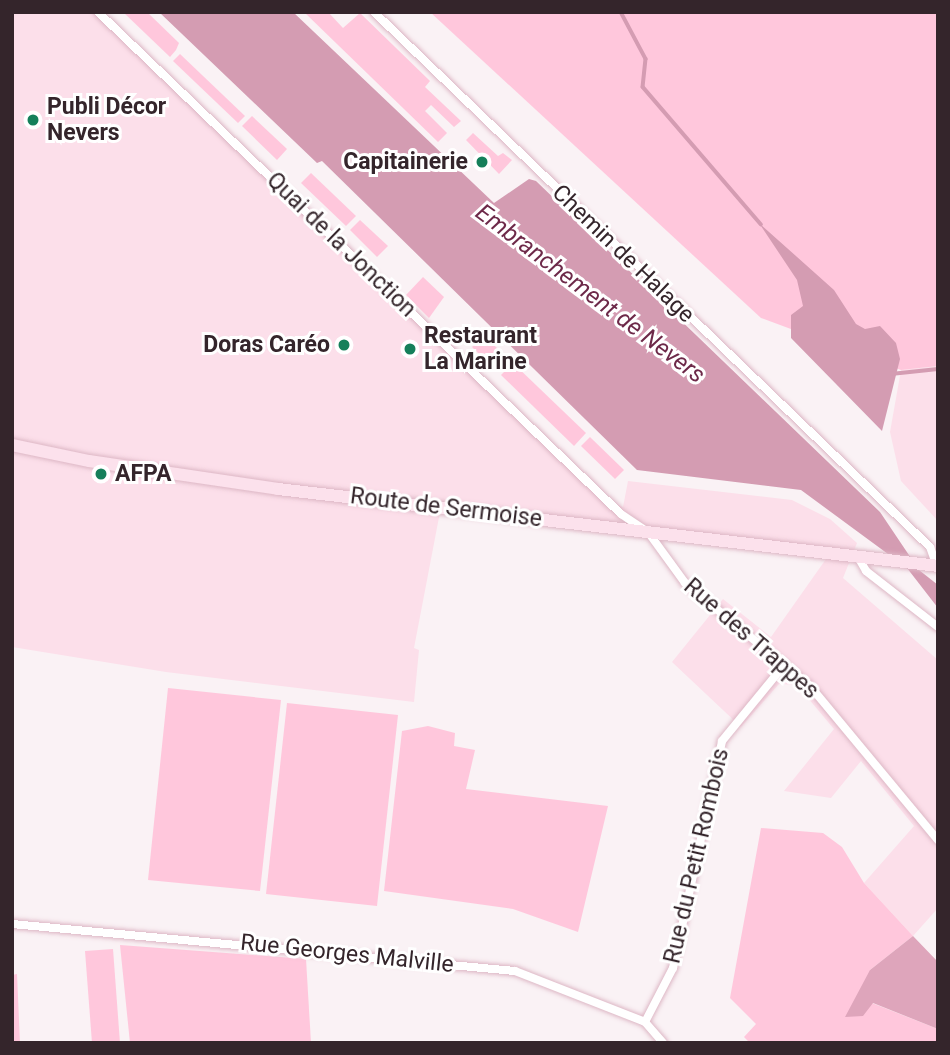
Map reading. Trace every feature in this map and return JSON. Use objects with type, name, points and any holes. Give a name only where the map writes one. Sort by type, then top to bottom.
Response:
[{"type":"main road","name":"Route de Sermoise","points":[[12,444],[89,461],[278,489],[933,566]]},
{"type":"street","name":"Quai de la Jonction","points":[[98,12],[613,506],[648,531]]},
{"type":"street","name":"Chemin de Halage","points":[[374,12],[930,547],[933,566]]},
{"type":"street","name":"Rue des Trappes","points":[[648,531],[685,582],[810,686],[938,841]]},
{"type":"street","points":[[858,557],[866,571],[938,627]]},
{"type":"street","name":"Rue du Petit Rombois","points":[[645,1022],[673,968],[723,741],[785,664]]},
{"type":"street","name":"Rue Georges Malville","points":[[12,924],[515,971],[645,1022],[663,1043]]},
{"type":"shaded area","points":[[12,12],[98,12],[606,499],[623,507],[628,481],[792,500],[830,519],[857,543],[843,578],[938,660],[938,908],[913,936],[864,883],[914,826],[861,761],[831,798],[784,791],[834,729],[797,685],[779,684],[741,727],[672,662],[723,599],[771,637],[826,559],[440,512],[414,648],[419,650],[414,702],[166,672],[12,647]]},
{"type":"shaded area","points":[[123,12],[147,12],[179,43],[176,50],[170,57]]},
{"type":"shaded area","points":[[304,12],[328,12],[343,28],[360,13],[430,81],[425,87],[461,121],[454,127],[431,105],[425,111],[447,133],[438,142]]},
{"type":"shaded area","points":[[430,12],[938,12],[938,366],[901,370],[761,318]]},
{"type":"shaded area","points":[[180,54],[245,116],[238,123],[173,61]]},
{"type":"shaded area","points":[[252,116],[287,149],[277,160],[242,126]]},
{"type":"shaded area","points":[[473,133],[498,156],[503,153],[512,160],[499,174],[466,140]]},
{"type":"shaded area","points":[[311,173],[356,216],[346,226],[301,183]]},
{"type":"shaded area","points":[[360,220],[388,246],[377,257],[350,230]]},
{"type":"shaded area","points":[[423,277],[444,297],[429,318],[406,295]]},
{"type":"shaded area","points":[[484,336],[509,359],[497,372],[472,347]]},
{"type":"shaded area","points":[[513,363],[586,433],[574,446],[501,375]]},
{"type":"shaded area","points":[[938,366],[938,521],[901,481],[890,432],[901,370]]},
{"type":"shaded area","points":[[590,437],[624,470],[615,479],[581,446]]},
{"type":"shaded area","points":[[168,688],[281,700],[260,891],[148,880]]},
{"type":"shaded area","points":[[287,703],[398,715],[377,906],[266,894]]},
{"type":"shaded area","points":[[428,726],[455,733],[454,746],[475,750],[466,789],[608,806],[578,932],[513,909],[384,891],[402,731]]},
{"type":"shaded area","points":[[761,828],[823,833],[842,847],[864,883],[913,936],[870,970],[872,1003],[938,1029],[938,1043],[750,1043],[744,1037],[756,1024],[730,998]]},
{"type":"shaded area","points":[[913,936],[938,962],[938,1029],[873,1003],[863,1016],[845,1017],[870,970]]},
{"type":"shaded area","points":[[120,945],[306,959],[311,1043],[130,1043]]},
{"type":"shaded area","points":[[113,949],[120,1043],[92,1043],[85,951]]},
{"type":"shaded area","points":[[17,974],[20,1043],[12,1043],[12,975]]},
{"type":"water","name":"Embranchement de Nevers","points":[[159,12],[293,12],[494,203],[529,179],[536,181],[880,512],[919,570],[938,585],[938,608],[907,568],[801,490],[637,470],[322,161],[317,163]]},
{"type":"water","points":[[759,223],[834,290],[856,324],[865,329],[880,326],[896,343],[900,359],[882,431],[791,338],[791,315],[803,306],[797,280]]},
{"type":"waterway","points":[[621,12],[646,59],[643,87],[761,224]]},
{"type":"waterway","points":[[891,374],[938,369]]},
{"type":"place","name":"Publi Décor Nevers","points":[[33,120]]},
{"type":"place","name":"Capitainerie","points":[[482,162]]},
{"type":"place","name":"Doras Caréo","points":[[344,345]]},
{"type":"place","name":"Restaurant La Marine","points":[[410,349]]},
{"type":"place","name":"AFPA","points":[[101,474]]}]
